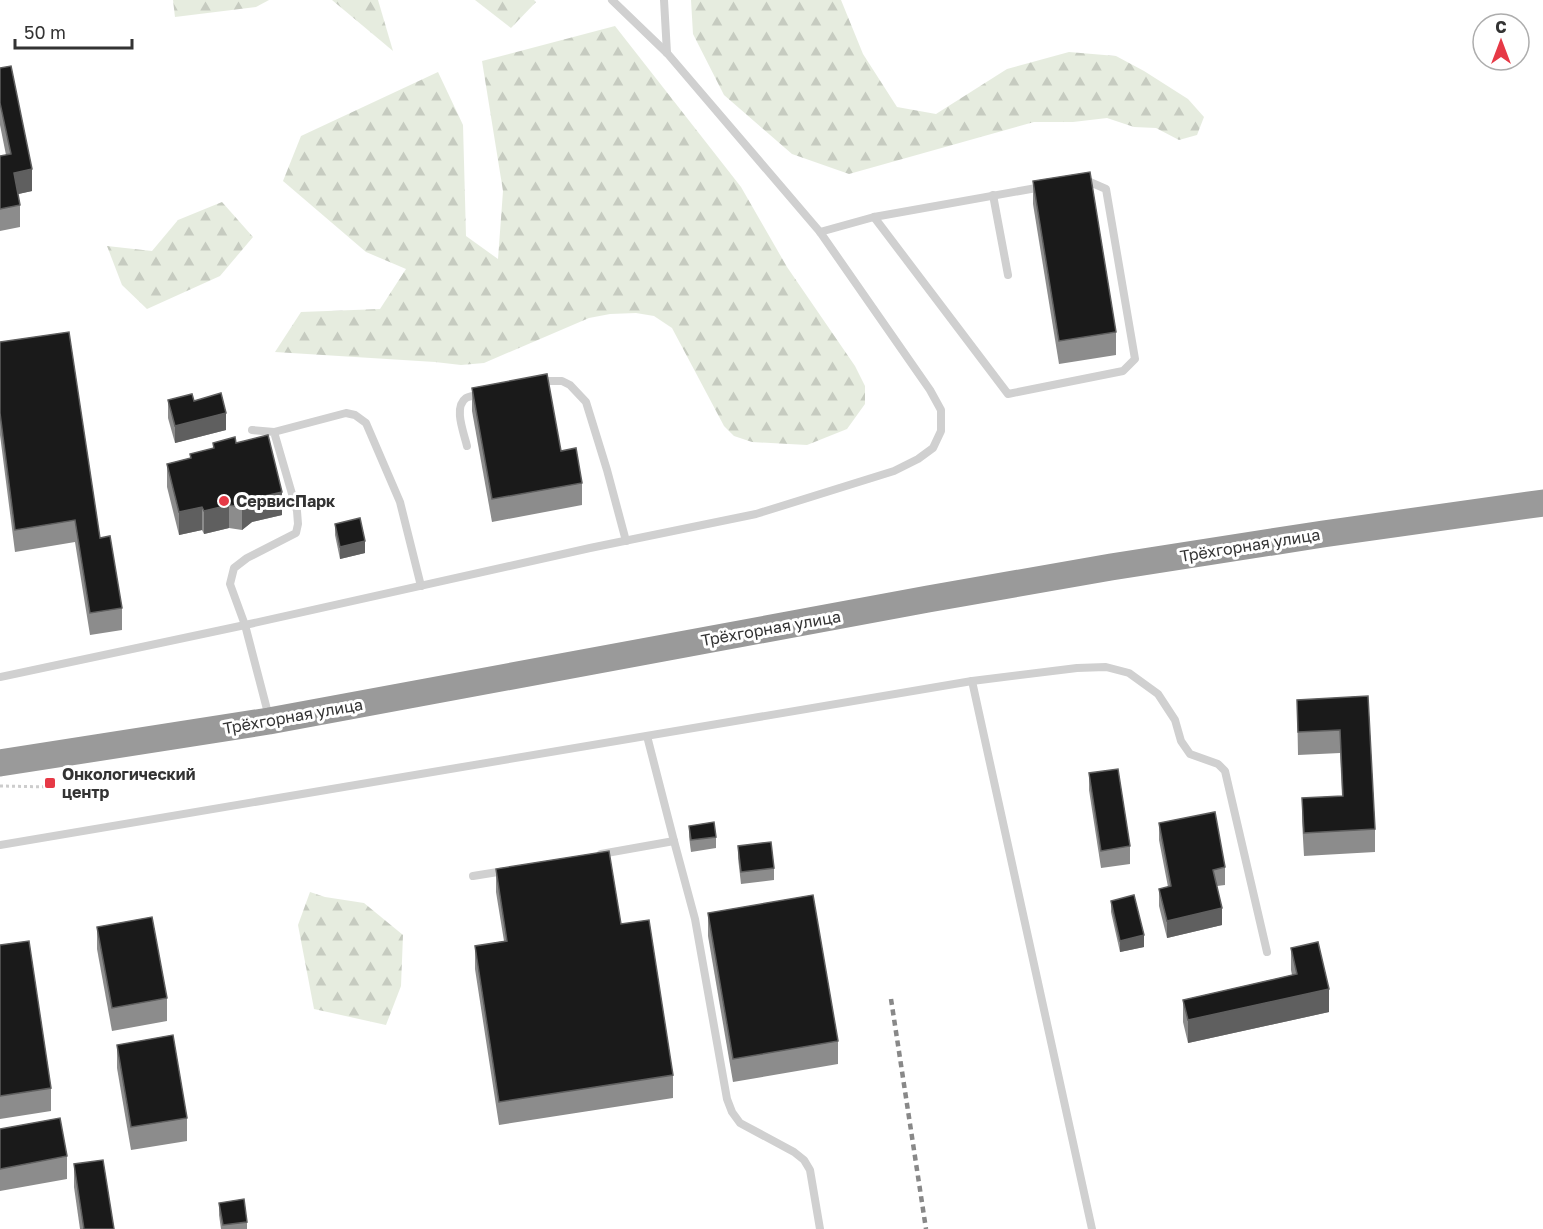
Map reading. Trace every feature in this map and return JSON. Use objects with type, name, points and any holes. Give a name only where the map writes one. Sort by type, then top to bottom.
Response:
[{"type":"highway","name":"Трёхгорная улица","points":[[0,763],[269,720],[1111,567],[1543,503]]},
{"type":"lane","points":[[0,677],[756,514],[894,471],[918,459],[933,448],[940,430],[940,411],[930,390],[820,232],[667,53],[612,0]]},
{"type":"lane","points":[[664,0],[667,53]]},
{"type":"lane","points":[[874,217],[1008,394],[1123,371],[1136,359],[1106,189],[1083,179],[1072,181]]},
{"type":"lane","points":[[820,232],[874,217],[1049,185]]},
{"type":"lane","points":[[993,195],[1008,276]]},
{"type":"lane","points":[[526,385],[562,381],[570,385],[586,402],[626,541]]},
{"type":"lane","points":[[467,446],[459,411],[460,404],[467,397],[491,392]]},
{"type":"lane","points":[[252,430],[274,432],[346,412],[366,423],[400,502],[421,586]]},
{"type":"lane","points":[[269,720],[245,625],[230,584],[234,568],[246,558],[296,533],[297,511],[274,432]]},
{"type":"lane","points":[[0,845],[972,681],[1077,668],[1106,668],[1129,674],[1158,694],[1175,720],[1181,741],[1190,754],[1218,764],[1225,771],[1267,952]]},
{"type":"lane","points":[[972,681],[1092,1229]]},
{"type":"lane","points":[[647,736],[695,919],[724,1089],[732,1112],[740,1123],[794,1152],[804,1160],[810,1170],[820,1229]]},
{"type":"lane","points":[[595,855],[674,841]]},
{"type":"lane","points":[[472,876],[517,868]]},
{"type":"path","points":[[0,786],[52,787]]},
{"type":"green space","points":[[173,0],[269,0],[256,7],[175,17]]},
{"type":"green space","points":[[332,0],[378,0],[393,51]]},
{"type":"green space","points":[[475,0],[534,0],[536,2],[511,28]]},
{"type":"green space","points":[[691,0],[841,0],[863,54],[897,107],[936,114],[1007,69],[1069,52],[1116,56],[1188,99],[1204,117],[1197,135],[1179,140],[1156,128],[1134,127],[1107,118],[1073,122],[1034,122],[849,174],[792,154],[724,95],[693,34]]},
{"type":"green space","points":[[615,26],[741,187],[787,267],[855,366],[865,386],[865,404],[847,429],[807,445],[752,442],[734,436],[724,426],[672,328],[654,316],[636,313],[589,318],[484,363],[461,365],[275,352],[301,312],[380,309],[406,269],[366,252],[283,181],[301,136],[438,72],[463,125],[466,236],[498,259],[503,191],[482,61]]},
{"type":"green space","points":[[222,202],[253,237],[220,276],[147,309],[122,285],[107,246],[152,251],[178,220]]},
{"type":"green space","points":[[310,892],[325,897],[364,903],[403,935],[401,986],[386,1025],[314,1009],[298,925]]},
{"type":"building","points":[[11,66],[32,169],[14,173],[20,205],[0,209],[0,156],[11,154],[0,103],[0,68]]},
{"type":"building","points":[[1090,172],[1116,332],[1059,341],[1033,181]]},
{"type":"building","points":[[69,332],[100,538],[110,536],[122,608],[90,613],[75,520],[15,530],[0,413],[0,342]]},
{"type":"building","points":[[547,374],[561,451],[576,448],[582,483],[492,499],[472,388]]},
{"type":"building","points":[[221,393],[226,413],[175,426],[168,400],[192,394],[194,401]]},
{"type":"building","points":[[268,435],[282,492],[252,499],[242,507],[229,505],[204,511],[202,507],[179,512],[167,464],[191,458],[190,454],[214,448],[213,443],[235,437],[236,443]]},
{"type":"building","points":[[360,518],[365,541],[340,547],[335,524]]},
{"type":"building","points":[[1368,696],[1375,829],[1304,833],[1302,798],[1343,796],[1340,730],[1298,732],[1297,700]]},
{"type":"building","points":[[1118,769],[1130,846],[1101,851],[1089,773]]},
{"type":"building","points":[[1215,812],[1225,867],[1213,870],[1222,908],[1167,921],[1159,889],[1171,886],[1159,823]]},
{"type":"building","points":[[714,822],[716,837],[691,840],[689,826]]},
{"type":"building","points":[[771,842],[774,868],[741,872],[738,846]]},
{"type":"building","points":[[609,851],[621,924],[649,920],[673,1075],[499,1102],[475,946],[507,941],[496,869]]},
{"type":"building","points":[[813,895],[838,1041],[733,1059],[708,913]]},
{"type":"building","points":[[1134,895],[1144,935],[1120,941],[1111,901]]},
{"type":"building","points":[[152,917],[167,998],[112,1008],[97,927]]},
{"type":"building","points":[[29,941],[51,1088],[0,1096],[0,945]]},
{"type":"building","points":[[1318,942],[1329,989],[1188,1020],[1183,1000],[1297,974],[1291,948]]},
{"type":"building","points":[[173,1035],[187,1118],[131,1127],[117,1045]]},
{"type":"building","points":[[60,1118],[67,1156],[0,1169],[0,1129]]},
{"type":"building","points":[[103,1160],[114,1229],[84,1229],[74,1164]]},
{"type":"building","points":[[244,1199],[247,1222],[223,1225],[219,1203]]},
{"type":"railway","points":[[891,999],[926,1229]]},
{"type":"place","name":"СервисПарк","points":[[224,501]]},
{"type":"place","name":"Онкологический центр","points":[[50,783]]}]
